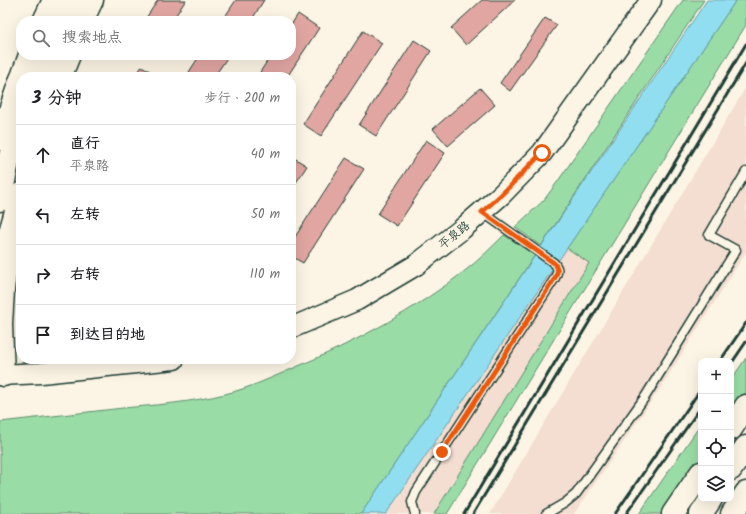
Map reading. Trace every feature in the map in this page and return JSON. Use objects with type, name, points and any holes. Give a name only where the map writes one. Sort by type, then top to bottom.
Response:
[{"type":"main road","points":[[46,16],[54,0]]},
{"type":"main road","points":[[63,16],[71,0]]},
{"type":"main road","points":[[84,16],[92,0]]},
{"type":"main road","points":[[23,72],[28,60]]},
{"type":"main road","points":[[40,72],[44,60]]},
{"type":"main road","points":[[62,72],[67,60]]},
{"type":"main road","points":[[0,139],[16,93]]},
{"type":"main road","points":[[0,200],[8,162],[16,138]]},
{"type":"main road","points":[[2,375],[1,324],[3,290],[10,232],[16,211]]},
{"type":"main road","points":[[734,424],[746,406]]},
{"type":"main road","points":[[733,466],[746,447]]},
{"type":"main road","points":[[674,514],[698,478]]},
{"type":"main road","points":[[732,514],[746,493]]},
{"type":"main road","points":[[701,514],[709,502]]},
{"type":"street","name":"平泉路","points":[[296,326],[357,300],[416,265],[462,229],[501,195],[542,153],[651,0]]},
{"type":"street","points":[[2,375],[41,373],[126,364]]},
{"type":"lane","points":[[546,514],[566,503],[576,494],[645,397],[736,250],[709,235],[746,172]]},
{"type":"lane","points":[[415,514],[412,502],[416,492],[555,278],[557,272],[557,266],[554,263],[482,212]]},
{"type":"shaded area","points":[[746,87],[746,252],[661,387],[574,514],[490,514]]},
{"type":"shaded area","points":[[567,248],[589,263],[434,514],[386,514]]},
{"type":"green space","points":[[683,0],[704,0],[541,246],[515,227],[544,200]]},
{"type":"green space","points":[[736,0],[746,0],[746,25],[447,514],[434,514],[589,263],[567,248]]},
{"type":"green space","points":[[504,235],[535,255],[361,514],[0,514],[0,422],[187,401],[234,392],[341,347],[406,312],[447,285],[481,257]]},
{"type":"green space","points":[[746,358],[746,393],[734,411],[734,394],[734,376]]},
{"type":"green space","points":[[698,428],[698,464],[666,512],[664,514],[639,514]]},
{"type":"water","points":[[707,0],[736,0],[386,514],[361,514]]},
{"type":"building","points":[[158,0],[186,0],[175,16],[147,16]]},
{"type":"building","points":[[236,0],[264,0],[254,16],[225,16]]},
{"type":"building","points":[[482,0],[515,0],[466,45],[451,28]]},
{"type":"building","points":[[298,14],[319,28],[290,72],[260,72],[268,60],[296,60],[296,17]]},
{"type":"building","points":[[545,18],[557,25],[510,91],[500,83]]},
{"type":"building","points":[[363,31],[382,43],[321,136],[303,124]]},
{"type":"building","points":[[414,40],[431,51],[376,136],[359,125]]},
{"type":"building","points":[[197,60],[226,60],[217,72],[189,72]]},
{"type":"building","points":[[142,66],[151,72],[138,72]]},
{"type":"building","points":[[480,88],[495,105],[448,146],[433,129]]},
{"type":"building","points":[[426,140],[445,153],[397,226],[378,214]]},
{"type":"building","points":[[346,158],[364,169],[303,263],[296,259],[296,235]]},
{"type":"building","points":[[296,159],[307,166],[296,182]]},
{"type":"railway","points":[[464,514],[746,44]]},
{"type":"railway","points":[[473,514],[746,63]]},
{"type":"railway","points":[[722,358],[746,323]]},
{"type":"railway","points":[[734,360],[746,342]]},
{"type":"railway","points":[[615,514],[698,393]]},
{"type":"railway","points":[[626,514],[698,411]]},
{"type":"route","points":[[442,452],[555,278],[557,266],[554,263],[482,212],[501,195],[542,153]]}]
